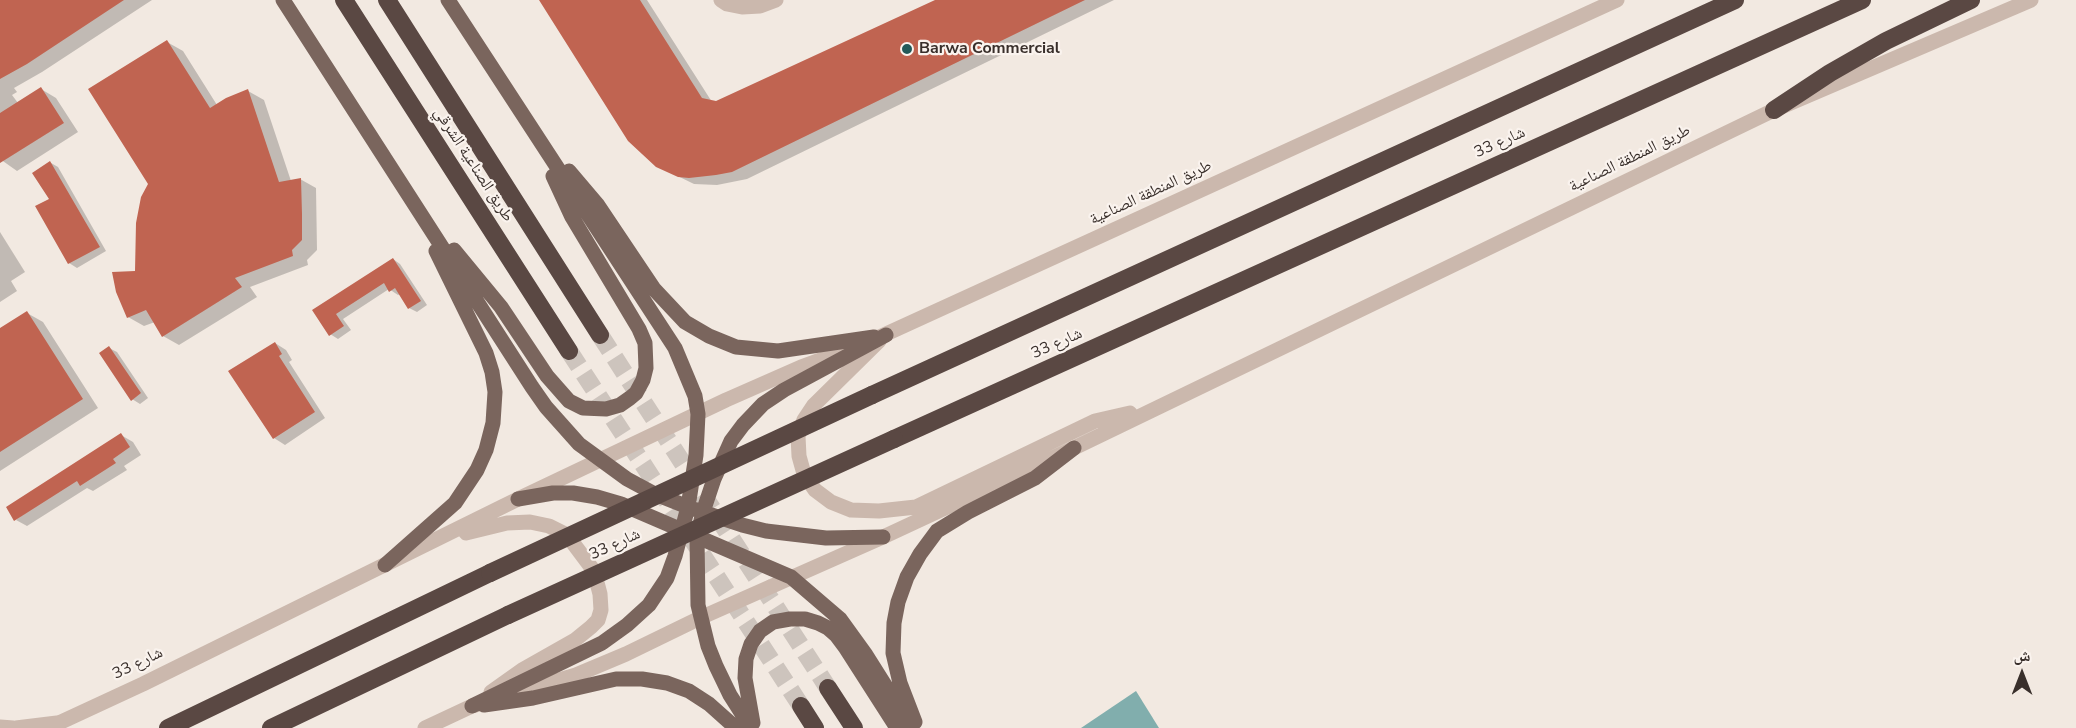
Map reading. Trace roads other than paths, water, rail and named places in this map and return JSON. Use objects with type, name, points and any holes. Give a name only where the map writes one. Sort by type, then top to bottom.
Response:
[{"type":"highway","name":"طريق الصناعية الشرقي","points":[[344,0],[569,351]]},
{"type":"highway","name":"طريق الصناعية الشرقي","points":[[387,0],[600,335]]},
{"type":"highway","name":"شارع 33","points":[[168,728],[490,573],[872,395],[1735,0]]},
{"type":"highway","name":"شارع 33","points":[[271,728],[508,615],[1862,0]]},
{"type":"highway","points":[[1774,110],[1830,73],[1886,41],[1971,0]]},
{"type":"highway","points":[[828,688],[854,728]]},
{"type":"highway","points":[[801,706],[815,728]]},
{"type":"main road","points":[[283,0],[546,407],[579,444],[627,479],[695,509],[750,527],[797,536],[883,537]]},
{"type":"main road","points":[[448,0],[675,348],[695,396],[698,414],[695,509],[700,618],[716,666],[730,695],[752,728]]},
{"type":"main road","points":[[411,196],[501,307],[547,376],[569,401],[595,410],[620,405],[636,393],[643,380],[646,368],[645,344],[639,329],[572,217],[531,129]]},
{"type":"main road","points":[[531,129],[597,204],[654,289],[685,322],[709,336],[736,347],[778,351],[827,346],[886,335]]},
{"type":"main road","points":[[385,565],[432,525],[465,489],[486,450],[495,413],[493,382],[486,353],[411,196]]},
{"type":"main road","points":[[472,706],[602,643],[627,625],[649,605],[667,578],[682,532],[714,479],[731,441],[742,424],[763,404],[784,390],[886,335]]},
{"type":"main road","points":[[917,728],[900,683],[893,653],[894,623],[898,602],[907,577],[937,531],[968,512],[1035,478],[1074,448]]},
{"type":"main road","points":[[518,499],[553,493],[573,493],[621,504],[791,577],[840,619],[866,655],[912,728]]},
{"type":"main road","points":[[752,728],[745,678],[746,659],[751,644],[760,631],[773,622],[790,619],[818,622],[836,635],[897,728]]},
{"type":"main road","points":[[472,706],[533,698],[616,680],[642,679],[667,683],[689,691],[710,704],[736,728]]},
{"type":"street","points":[[721,0],[727,4],[742,7],[760,6],[776,0]]},
{"type":"street","name":"طريق المنطقة الصناعية","points":[[1153,408],[1774,110],[2031,0]]},
{"type":"street","name":"طريق المنطقة الصناعية","points":[[698,414],[801,367],[886,335],[1611,2]]},
{"type":"street","points":[[886,335],[814,405],[804,420],[798,436],[799,456],[804,474],[815,490],[831,502],[851,510],[879,511],[916,507],[1095,421],[1153,408]]},
{"type":"street","points":[[425,728],[472,706],[576,675],[626,654],[1074,448],[1153,408]]},
{"type":"street","name":"شارع 33","points":[[0,727],[52,726],[698,414]]},
{"type":"street","points":[[439,540],[507,522],[530,522],[549,526],[567,535],[594,571],[600,594],[602,610],[598,620],[591,627],[575,640],[522,670],[472,706]]},
{"type":"water","points":[[1136,691],[1159,728],[1081,728]]},
{"type":"tunnel","points":[[600,335],[828,688]]},
{"type":"tunnel","points":[[569,351],[801,706]]},
{"type":"place","name":"Barwa Commercial","points":[[907,49]]}]
